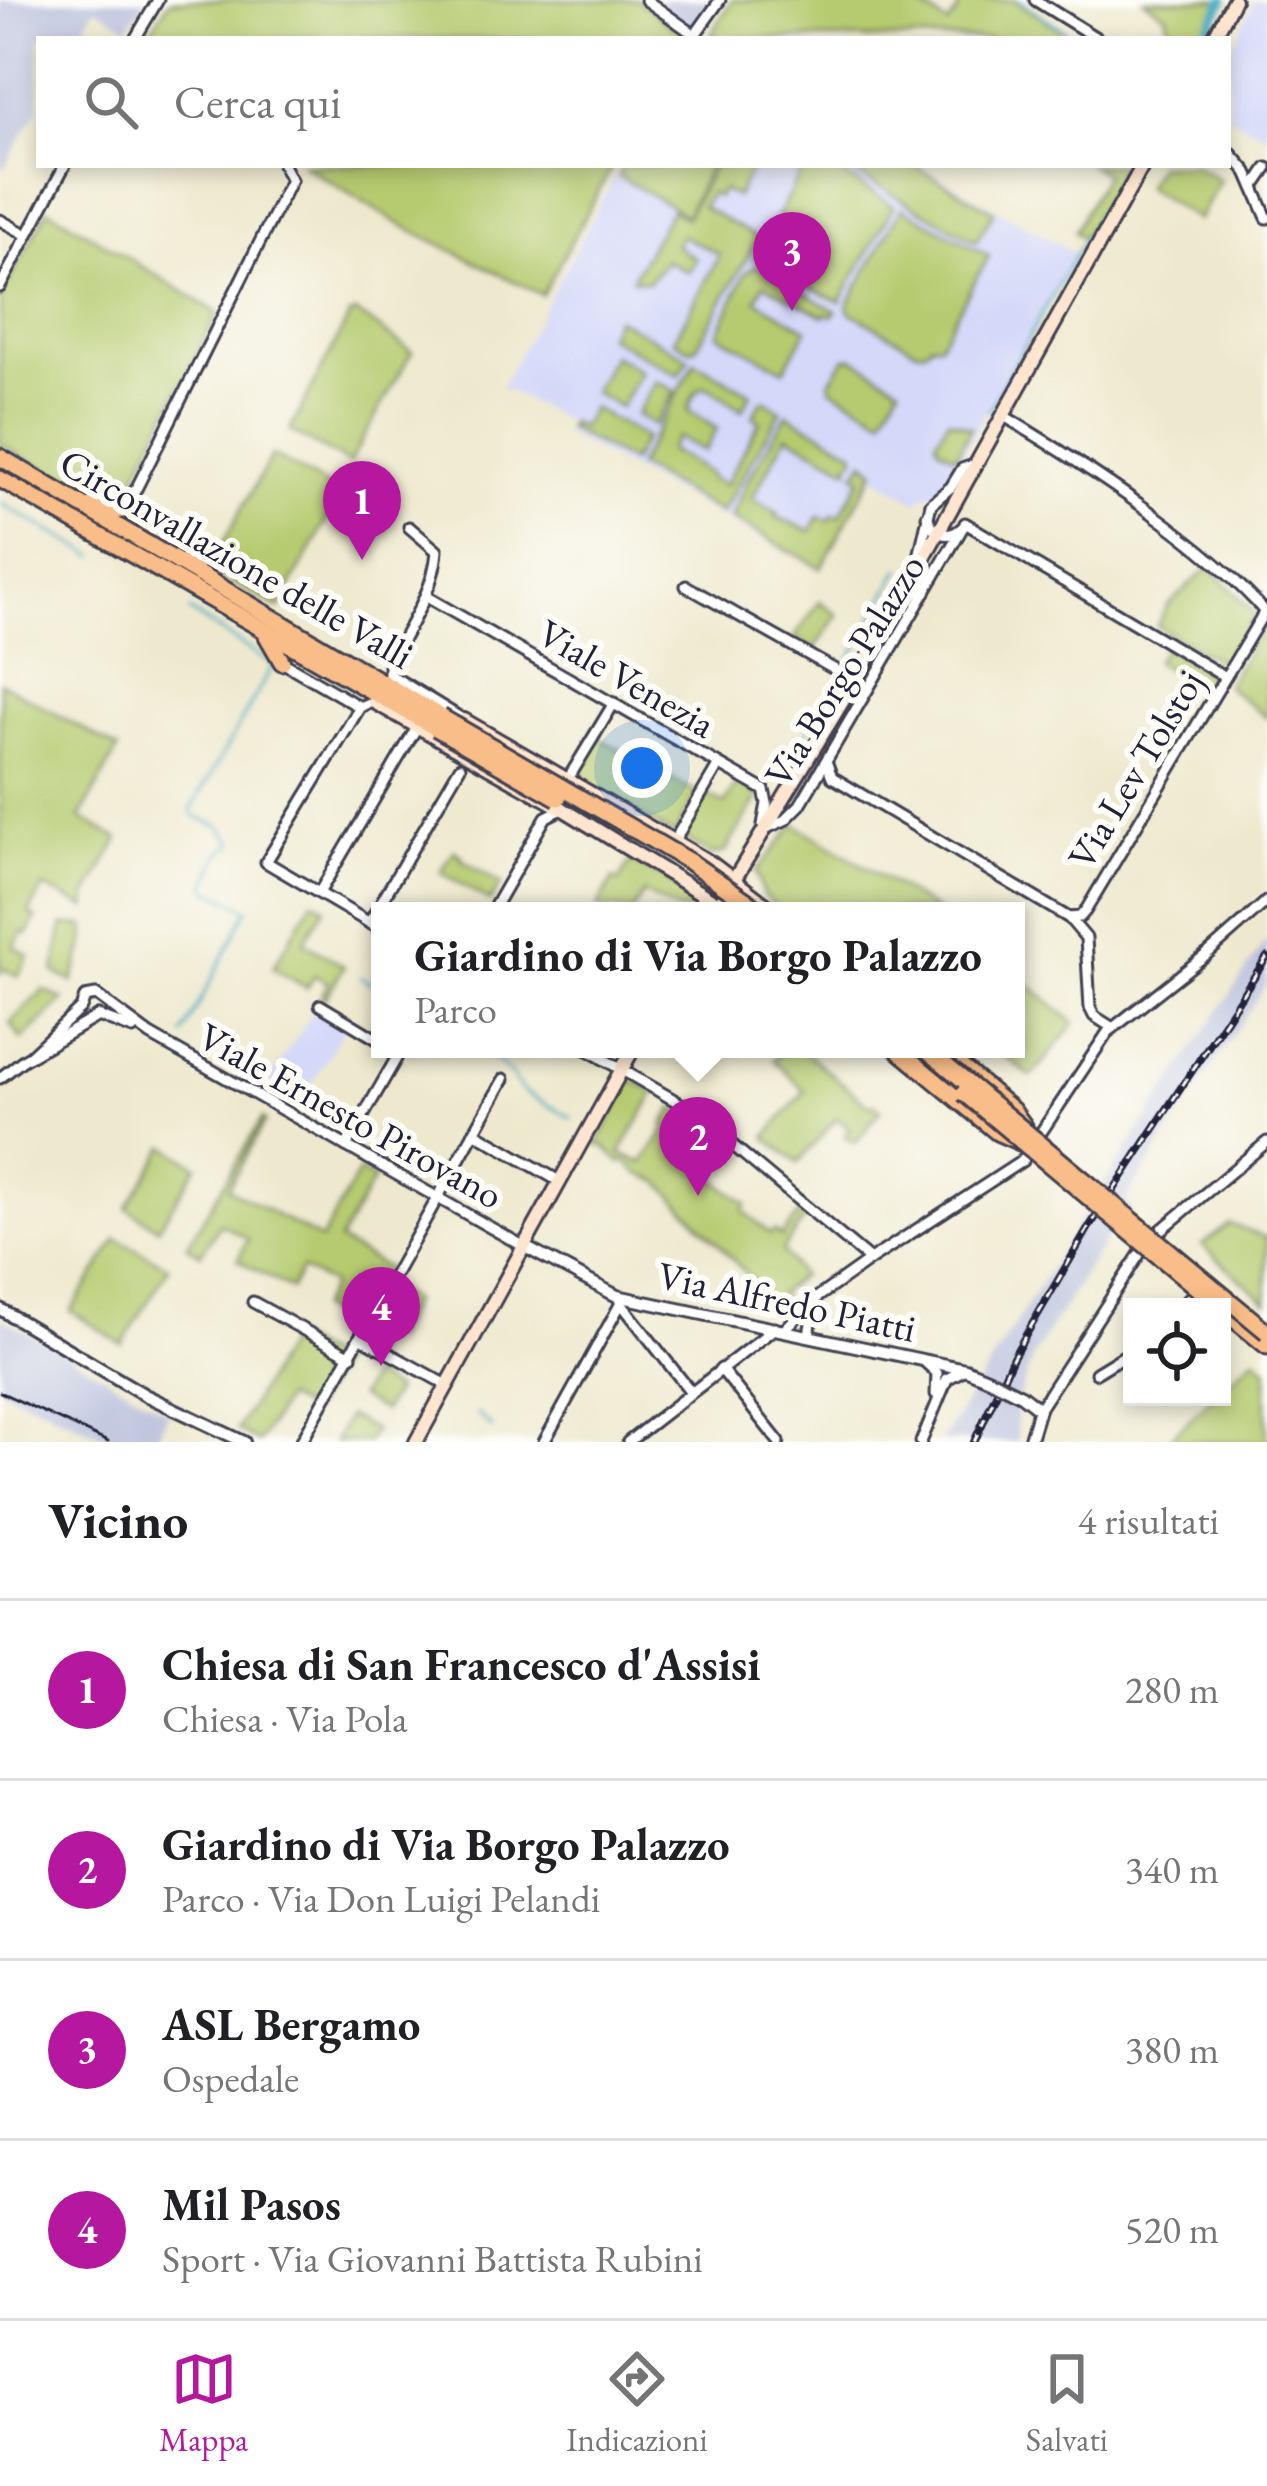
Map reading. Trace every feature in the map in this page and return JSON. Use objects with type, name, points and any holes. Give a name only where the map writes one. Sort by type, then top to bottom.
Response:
[{"type":"highway","name":"Circonvallazione delle Valli","points":[[0,457],[420,704],[438,723]]},
{"type":"highway","name":"Circonvallazione delle Valli","points":[[0,479],[265,633],[438,723]]},
{"type":"highway","points":[[43,483],[69,487],[110,511],[125,510],[130,501]]},
{"type":"highway","points":[[265,633],[282,662]]},
{"type":"highway","points":[[306,655],[367,704]]},
{"type":"highway","points":[[420,704],[464,720]]},
{"type":"highway","points":[[438,723],[732,902]]},
{"type":"highway","points":[[438,723],[690,862],[746,902]]},
{"type":"highway","points":[[908,1058],[997,1132],[1030,1142]]},
{"type":"highway","points":[[930,1058],[1267,1339]]},
{"type":"highway","points":[[950,1058],[1012,1110],[1030,1142],[1209,1298]]},
{"type":"highway","points":[[1231,1315],[1267,1339]]},
{"type":"main road","points":[[1215,36],[1234,0]]},
{"type":"main road","name":"Via Borgo Palazzo","points":[[723,902],[855,681],[1141,168]]},
{"type":"main road","name":"Circonvallazione delle Valli","points":[[367,704],[563,809],[714,902]]},
{"type":"main road","name":"Circonvallazione delle Valli","points":[[464,720],[711,863],[763,902]]},
{"type":"main road","points":[[711,863],[747,856]]},
{"type":"main road","points":[[416,1442],[628,1058]]},
{"type":"street","points":[[137,36],[158,0]]},
{"type":"street","points":[[646,0],[694,35],[720,0]]},
{"type":"street","points":[[1035,0],[1093,36]]},
{"type":"street","points":[[1231,154],[1267,218]]},
{"type":"street","points":[[0,287],[63,168]]},
{"type":"street","points":[[130,501],[291,180],[285,168]]},
{"type":"street","points":[[1254,188],[1267,168]]},
{"type":"street","points":[[0,220],[27,235]]},
{"type":"street","points":[[1004,416],[1152,517],[1247,592],[1266,613]]},
{"type":"street","name":"Via Borgo Palazzo","points":[[917,569],[927,517],[936,499],[962,469],[976,464]]},
{"type":"street","points":[[936,499],[956,498]]},
{"type":"street","name":"Via Borgo Palazzo","points":[[762,830],[785,820],[800,805],[964,525],[966,509],[956,498]]},
{"type":"street","name":"Via Borgo Palazzo","points":[[927,517],[937,532],[953,534],[964,525]]},
{"type":"street","points":[[964,525],[1225,676]]},
{"type":"street","points":[[409,527],[436,551],[425,596]]},
{"type":"street","points":[[686,586],[855,681]]},
{"type":"street","name":"Circonvallazione delle Valli","points":[[425,596],[388,670],[464,720]]},
{"type":"street","name":"Viale Venezia","points":[[425,596],[764,790],[767,803],[762,830]]},
{"type":"street","name":"Via Lev Tolstoj","points":[[1070,918],[1086,910],[1266,613]]},
{"type":"street","name":"Circonvallazione delle Valli","points":[[282,662],[367,704]]},
{"type":"street","points":[[568,779],[614,703]]},
{"type":"street","points":[[367,704],[266,862],[371,924]]},
{"type":"street","points":[[319,893],[417,728]]},
{"type":"street","points":[[826,761],[832,777],[1070,918]]},
{"type":"street","points":[[674,841],[718,766]]},
{"type":"street","points":[[388,902],[460,767]]},
{"type":"street","points":[[497,902],[546,818],[563,809]]},
{"type":"street","points":[[628,1442],[815,1299],[1022,1161],[1030,1142],[1113,1028],[1267,901]]},
{"type":"street","name":"Via Lev Tolstoj","points":[[1070,918],[1086,938],[1090,1008],[1101,1042]]},
{"type":"street","points":[[0,1078],[81,1008],[88,995],[96,995],[103,1003],[95,1016],[67,1036],[26,1058]]},
{"type":"street","name":"Viale Ernesto Pirovano","points":[[103,1003],[150,1035],[524,1246]]},
{"type":"street","points":[[320,1005],[371,1036]]},
{"type":"street","points":[[81,1008],[95,1016]]},
{"type":"street","name":"Viale Ernesto Pirovano","points":[[95,1016],[150,1035]]},
{"type":"street","points":[[1094,1016],[1113,1028]]},
{"type":"street","points":[[346,1146],[397,1058]]},
{"type":"street","points":[[602,1058],[688,1108],[870,1260]]},
{"type":"street","points":[[302,1442],[504,1079]]},
{"type":"street","points":[[474,1132],[559,1181]]},
{"type":"street","points":[[1029,1442],[1039,1409],[1148,1241],[1264,1149]]},
{"type":"street","points":[[1148,1241],[1267,1339]]},
{"type":"street","name":"Via Alfredo Piatti","points":[[524,1246],[619,1299],[965,1369],[1021,1395],[1039,1409]]},
{"type":"street","points":[[1189,1298],[1202,1285]]},
{"type":"street","points":[[544,1442],[619,1299],[691,1392]]},
{"type":"street","points":[[809,1336],[815,1299]]},
{"type":"street","points":[[254,1303],[351,1356]]},
{"type":"street","points":[[0,1309],[145,1395],[244,1442]]},
{"type":"street","points":[[361,1338],[447,1385]]},
{"type":"street","points":[[1096,1372],[1123,1358]]},
{"type":"street","points":[[924,1361],[937,1373],[936,1400]]},
{"type":"street","points":[[722,1369],[779,1442]]},
{"type":"street","points":[[921,1442],[947,1379],[965,1369]]},
{"type":"shaded area","points":[[0,0],[145,0],[128,27],[95,8],[79,36],[36,36],[36,112],[4,168],[0,165]]},
{"type":"shaded area","points":[[655,0],[711,0],[693,30]]},
{"type":"shaded area","points":[[1255,0],[1267,2],[1267,135],[1231,117],[1231,49]]},
{"type":"shaded area","points":[[710,168],[923,168],[1074,253],[941,491],[921,496],[918,503],[874,476],[821,569],[563,433],[568,422],[501,387],[615,176],[686,216]]},
{"type":"shaded area","points":[[1267,939],[1267,983],[1124,1202],[1132,1209],[1118,1230],[1113,1227],[1033,1356],[1016,1405],[1017,1442],[941,1442],[1104,1183]]},
{"type":"shaded area","points":[[315,1009],[345,1027],[303,1100],[269,1080]]},
{"type":"shaded area","points":[[0,1317],[169,1413],[154,1442],[117,1442],[0,1388]]},
{"type":"green space","points":[[170,0],[638,0],[684,36],[147,36]]},
{"type":"green space","points":[[732,0],[910,0],[948,24],[959,10],[956,0],[1014,0],[1070,36],[714,36]]},
{"type":"green space","points":[[1144,0],[1221,0],[1201,36],[1162,36],[1170,24],[1168,16]]},
{"type":"green space","points":[[308,168],[611,168],[542,295],[399,224]]},
{"type":"green space","points":[[622,168],[709,168],[686,215],[618,176]]},
{"type":"green space","points":[[712,168],[751,170],[736,197],[722,190],[718,197],[710,193],[702,207],[758,238],[696,348],[690,349],[674,340],[720,255],[681,235],[676,246],[696,259],[688,272],[666,260],[648,282],[632,279],[671,210],[686,218]]},
{"type":"green space","points":[[803,168],[832,168],[894,206],[840,302],[777,271],[793,231],[784,226],[765,260],[755,258]]},
{"type":"green space","points":[[846,168],[918,168],[994,211],[976,241]]},
{"type":"green space","points":[[1095,168],[1121,168],[1083,238],[1074,232],[1105,174]]},
{"type":"green space","points":[[1156,168],[1199,168],[1220,180],[1198,220],[1145,187]]},
{"type":"green space","points":[[902,208],[989,256],[940,343],[924,350],[850,312],[847,306]]},
{"type":"green space","points":[[48,209],[218,313],[117,505],[108,505],[0,444],[0,298]]},
{"type":"green space","points":[[757,266],[836,311],[824,316],[764,284],[756,300],[807,329],[784,370],[718,334],[746,272]]},
{"type":"green space","points":[[357,313],[412,352],[349,463],[290,431],[350,315]]},
{"type":"green space","points":[[616,318],[689,358],[679,375],[608,336]]},
{"type":"green space","points":[[613,355],[641,371],[620,407],[593,392]]},
{"type":"green space","points":[[845,358],[853,358],[900,386],[883,418],[831,388]]},
{"type":"green space","points":[[695,362],[751,393],[742,410],[706,386],[692,399],[688,410],[717,429],[704,451],[677,437],[669,450],[709,477],[725,485],[760,421],[753,416],[760,402],[765,400],[781,411],[721,513],[637,466]]},
{"type":"green space","points":[[656,381],[675,391],[654,425],[636,415]]},
{"type":"green space","points":[[592,408],[645,438],[631,462],[567,428],[570,422],[581,427]]},
{"type":"green space","points":[[787,414],[854,451],[855,457],[849,469],[787,435],[752,498],[778,513],[776,517],[811,531],[819,516],[829,521],[833,514],[839,517],[865,461],[875,470],[821,568],[731,518]]},
{"type":"green space","points":[[948,419],[971,427],[956,456],[936,441]]},
{"type":"green space","points":[[272,455],[341,494],[279,608],[208,570]]},
{"type":"green space","points":[[1209,567],[1253,611],[1228,661],[1221,663],[1157,626],[1168,605]]},
{"type":"green space","points":[[820,601],[838,615],[814,650],[795,637]]},
{"type":"green space","points":[[1262,627],[1267,628],[1267,718],[1226,686]]},
{"type":"green space","points":[[1165,647],[1210,674],[1212,685],[1207,692],[1155,662]]},
{"type":"green space","points":[[0,682],[118,749],[80,818],[119,839],[87,896],[86,908],[44,887],[29,913],[36,918],[28,935],[23,932],[14,947],[29,956],[18,977],[3,968],[0,973]]},
{"type":"green space","points":[[599,738],[698,794],[674,835],[575,778]]},
{"type":"green space","points":[[737,783],[759,796],[725,852],[712,855],[683,838],[707,795],[725,804]]},
{"type":"green space","points":[[795,824],[922,902],[771,902],[763,895],[756,872]]},
{"type":"green space","points":[[454,851],[501,884],[490,902],[441,872]]},
{"type":"green space","points":[[631,860],[695,896],[692,902],[662,902],[644,893],[638,902],[601,902],[613,879],[619,882]]},
{"type":"green space","points":[[313,900],[325,907],[304,942],[344,966],[325,999],[321,997],[328,983],[315,975],[307,988],[273,968]]},
{"type":"green space","points":[[63,925],[85,926],[73,982],[54,972]]},
{"type":"green space","points":[[1025,981],[1075,1023],[1031,1077],[1009,1058],[1025,1058]]},
{"type":"green space","points":[[44,990],[64,1000],[22,1040],[10,1023]]},
{"type":"green space","points":[[812,1058],[881,1110],[856,1142],[845,1136],[850,1129],[837,1118],[798,1163],[766,1137],[805,1091],[774,1060]]},
{"type":"green space","points":[[632,1080],[655,1093],[620,1153],[643,1163],[667,1128],[664,1125],[674,1108],[683,1113],[673,1131],[678,1136],[673,1148],[747,1204],[743,1210],[770,1234],[775,1231],[781,1237],[802,1210],[807,1214],[782,1251],[801,1276],[779,1293],[790,1309],[787,1317],[660,1182],[596,1145]]},
{"type":"green space","points":[[262,1119],[228,1188],[321,1240],[359,1171],[374,1179],[339,1241],[393,1272],[374,1305],[346,1290],[331,1316],[319,1309],[331,1284],[301,1269],[291,1289],[238,1260],[248,1239],[220,1223],[201,1254],[187,1246]]},
{"type":"green space","points":[[166,1146],[197,1166],[158,1228],[127,1208]]},
{"type":"green space","points":[[1230,1224],[1267,1238],[1267,1302],[1202,1245]]},
{"type":"green space","points":[[117,1239],[169,1267],[122,1344],[71,1311]]},
{"type":"green space","points":[[396,1292],[412,1301],[393,1338],[376,1330]]},
{"type":"green space","points":[[291,1336],[339,1363],[311,1412],[285,1398],[259,1442],[237,1430]]},
{"type":"green space","points":[[1255,1357],[1267,1369],[1267,1442],[1166,1442],[1204,1406],[1231,1406],[1231,1380]]},
{"type":"green space","points":[[371,1376],[395,1390],[383,1411],[359,1397]]},
{"type":"green space","points":[[348,1416],[374,1430],[367,1442],[334,1442]]},
{"type":"waterway","points":[[1018,0],[1074,36]]},
{"type":"waterway","points":[[1205,36],[1224,0]]},
{"type":"waterway","points":[[988,411],[1123,168]]},
{"type":"waterway","points":[[0,503],[95,556]]},
{"type":"waterway","points":[[845,669],[900,569]]},
{"type":"waterway","points":[[183,1035],[248,909],[206,885],[220,855],[234,842],[220,826],[195,817],[191,810],[273,665],[189,611]]},
{"type":"waterway","points":[[779,778],[839,678]]},
{"type":"waterway","points":[[361,977],[371,983]]},
{"type":"waterway","points":[[494,1058],[522,1091],[572,1118]]},
{"type":"waterway","points":[[477,1414],[492,1428]]},
{"type":"tram line","points":[[0,1392],[108,1442]]},
{"type":"railway","points":[[974,1442],[1013,1357],[1088,1229],[1267,957]]},
{"type":"place","name":"ASL Bergamo","points":[[792,311]]},
{"type":"place","name":"Chiesa di San Francesco d'Assisi","points":[[362,560]]},
{"type":"place","name":"Giardino di Via Borgo Palazzo","points":[[698,1196]]},
{"type":"place","name":"Mil Pasos","points":[[381,1366]]}]
